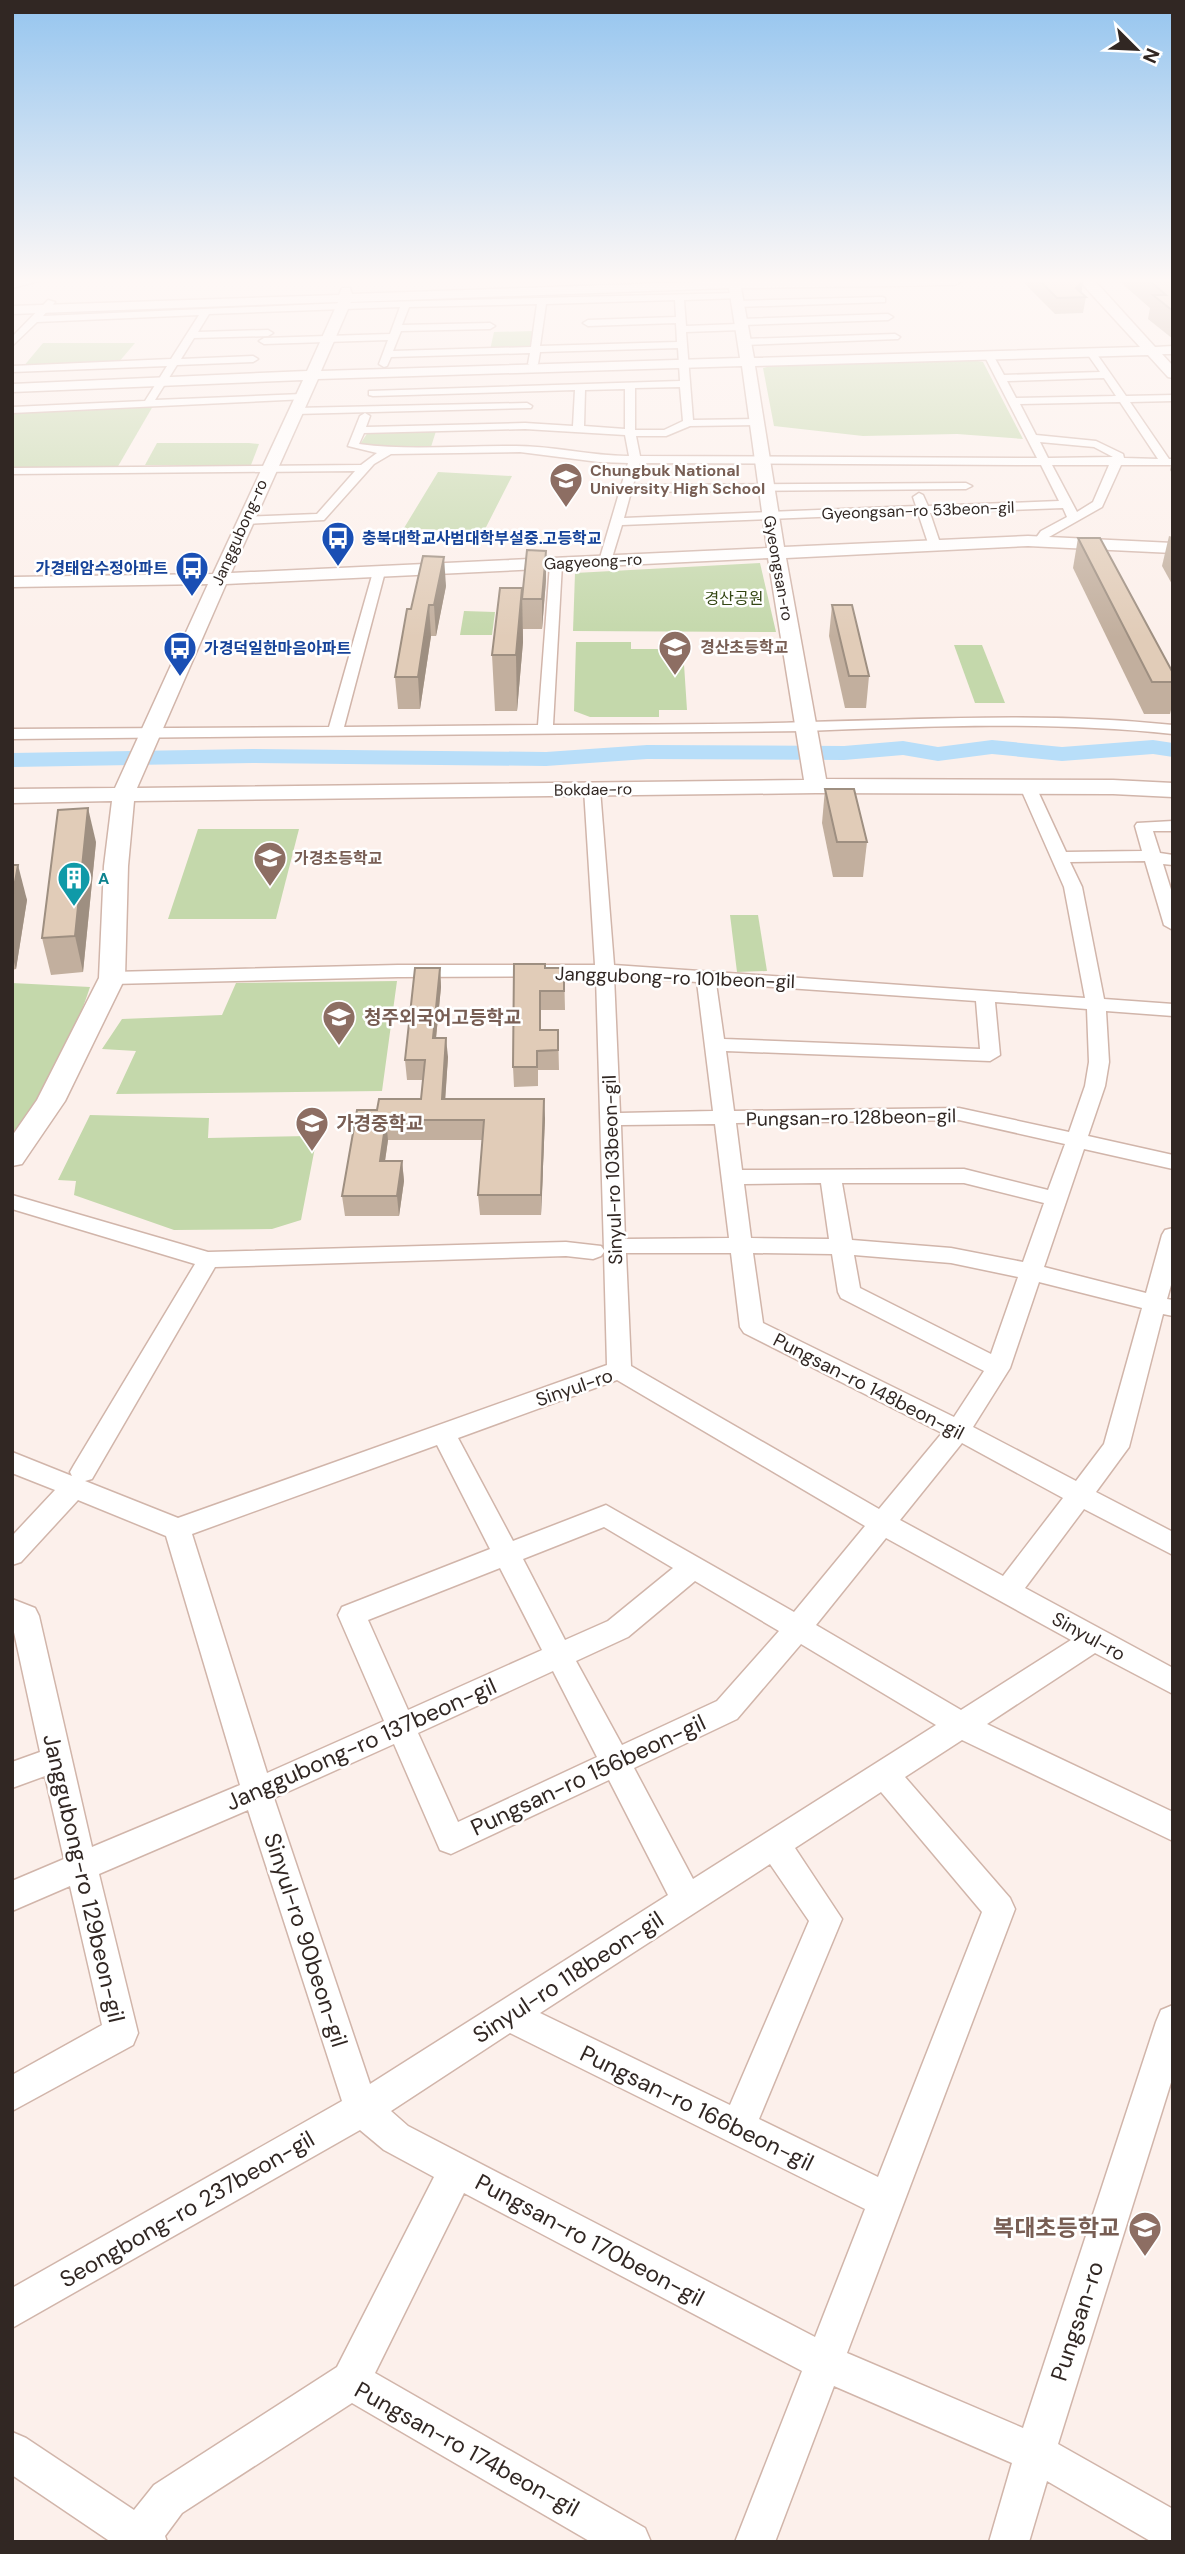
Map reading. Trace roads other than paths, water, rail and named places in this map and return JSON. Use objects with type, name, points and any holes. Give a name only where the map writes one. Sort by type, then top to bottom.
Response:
[{"type":"street","points":[[148,404],[150,400]]},
{"type":"street","name":"Janggubong-ro","points":[[126,788],[148,733],[300,400]]},
{"type":"street","points":[[371,400],[353,446],[388,451]]},
{"type":"street","points":[[497,449],[525,432],[528,400]]},
{"type":"street","points":[[578,430],[579,400]]},
{"type":"street","points":[[605,561],[635,459],[630,433],[630,400]]},
{"type":"street","points":[[686,400],[688,423]]},
{"type":"street","name":"Gyeongsan-ro","points":[[754,400],[766,490],[815,781]]},
{"type":"street","points":[[1057,400],[1013,401],[1074,518]]},
{"type":"street","points":[[1123,400],[1169,462]]},
{"type":"street","points":[[12,410],[148,404],[298,404],[367,411],[527,406]]},
{"type":"street","points":[[359,430],[524,426],[662,434],[688,423],[758,422]]},
{"type":"street","points":[[1032,438],[1102,446],[1119,456],[1098,503],[1045,534],[1039,542]]},
{"type":"street","points":[[245,520],[320,517],[375,457],[401,449],[497,449],[599,459],[1169,462]]},
{"type":"street","points":[[908,461],[935,546]]},
{"type":"street","points":[[12,471],[364,468]]},
{"type":"street","points":[[626,489],[766,490],[966,486]]},
{"type":"street","name":"Gyeongsan-ro 53beon-gil","points":[[617,522],[1067,504]]},
{"type":"street","name":"Gagyeong-ro","points":[[12,582],[218,579],[1039,542],[1173,548]]},
{"type":"street","points":[[545,728],[556,564]]},
{"type":"street","points":[[336,730],[379,572]]},
{"type":"street","points":[[12,734],[545,728],[806,729],[903,723],[1104,724],[1173,730]]},
{"type":"street","name":"Bokdae-ro","points":[[12,796],[126,788],[592,789],[815,781],[1173,790]]},
{"type":"street","points":[[799,1628],[958,1430],[998,1368],[1095,1086],[1099,1062],[1096,1005],[1073,887],[1028,787]]},
{"type":"street","points":[[12,1157],[51,1101],[113,978],[116,866],[126,788]]},
{"type":"street","name":"Sinyul-ro 103beon-gil","points":[[592,789],[605,971],[619,1370]]},
{"type":"street","points":[[1173,826],[1143,826],[1173,925]]},
{"type":"street","points":[[1061,857],[1151,856],[1173,860]]},
{"type":"street","name":"Janggubong-ro 101beon-gil","points":[[113,978],[398,971],[605,971],[1173,1010]]},
{"type":"street","name":"Pungsan-ro 148beon-gil","points":[[706,977],[752,1327],[958,1430],[1173,1545]]},
{"type":"street","points":[[716,1045],[990,1055],[985,996]]},
{"type":"street","name":"Pungsan-ro 128beon-gil","points":[[609,1119],[960,1114],[1173,1162]]},
{"type":"street","points":[[830,1176],[849,1292],[998,1368]]},
{"type":"street","points":[[733,1177],[964,1176],[1056,1199]]},
{"type":"street","points":[[12,1202],[208,1260],[566,1249],[593,1251]]},
{"type":"street","points":[[1007,1592],[1082,1496],[1116,1447],[1164,1306],[1173,1235]]},
{"type":"street","points":[[615,1245],[843,1248],[919,1252],[965,1258],[1030,1272],[1164,1306]]},
{"type":"street","points":[[12,1554],[78,1479],[208,1260]]},
{"type":"street","name":"Sinyul-ro","points":[[177,1529],[619,1370],[884,1524],[1173,1682]]},
{"type":"street","points":[[443,1433],[687,1900]]},
{"type":"street","points":[[12,1462],[78,1479],[177,1529]]},
{"type":"street","name":"Pungsan-ro 156beon-gil","points":[[799,1628],[727,1710],[451,1840],[352,1615],[606,1515],[799,1628],[963,1726],[1173,1827]]},
{"type":"street","name":"Sinyul-ro 90beon-gil","points":[[177,1529],[287,1889],[362,2109]]},
{"type":"street","name":"Janggubong-ro 137beon-gil","points":[[12,1896],[257,1792],[618,1629],[694,1566]]},
{"type":"street","name":"Janggubong-ro 129beon-gil","points":[[12,1611],[25,1616],[55,1759],[121,2033],[12,2094]]},
{"type":"street","name":"Sinyul-ro 118beon-gil","points":[[362,2109],[1095,1639]]},
{"type":"street","points":[[12,1775],[55,1759]]},
{"type":"street","points":[[755,2542],[999,1909],[884,1773]]},
{"type":"street","points":[[738,2128],[826,1919],[774,1844]]},
{"type":"street","name":"Pungsan-ro 166beon-gil","points":[[508,2015],[886,2200]]},
{"type":"street","name":"Pungsan-ro","points":[[1009,2542],[1173,2022]]},
{"type":"street","name":"Pungsan-ro 170beon-gil","points":[[362,2109],[396,2138],[824,2362],[1035,2453],[1173,2532]]},
{"type":"street","name":"Seongbong-ro 237beon-gil","points":[[12,2309],[362,2109]]},
{"type":"street","points":[[351,2381],[456,2169]]},
{"type":"street","name":"Pungsan-ro 174beon-gil","points":[[143,2539],[168,2499],[351,2381],[631,2542]]},
{"type":"street","points":[[12,2452],[143,2539]]},
{"type":"waterway","points":[[12,760],[253,756],[546,759],[647,752],[844,753],[903,748],[938,754],[992,747],[1062,754],[1153,747],[1173,750]]},
{"type":"place","name":"Chungbuk National University High School","points":[[566,509]]},
{"type":"place","name":"충북대학교사범대학부설중.고등학교","points":[[338,568]]},
{"type":"place","name":"가경태암수정아파트","points":[[192,598]]},
{"type":"place","name":"경산초등학교","points":[[675,677]]},
{"type":"place","name":"가경덕일한마음아파트","points":[[180,678]]},
{"type":"place","name":"가경초등학교","points":[[270,888]]},
{"type":"place","name":"A","points":[[74,908]]},
{"type":"place","name":"청주외국어고등학교","points":[[339,1047]]},
{"type":"place","name":"가경중학교","points":[[312,1153]]},
{"type":"place","name":"복대초등학교","points":[[1145,2258]]},
{"type":"park label","name":"경산공원","points":[[734,598]]}]
